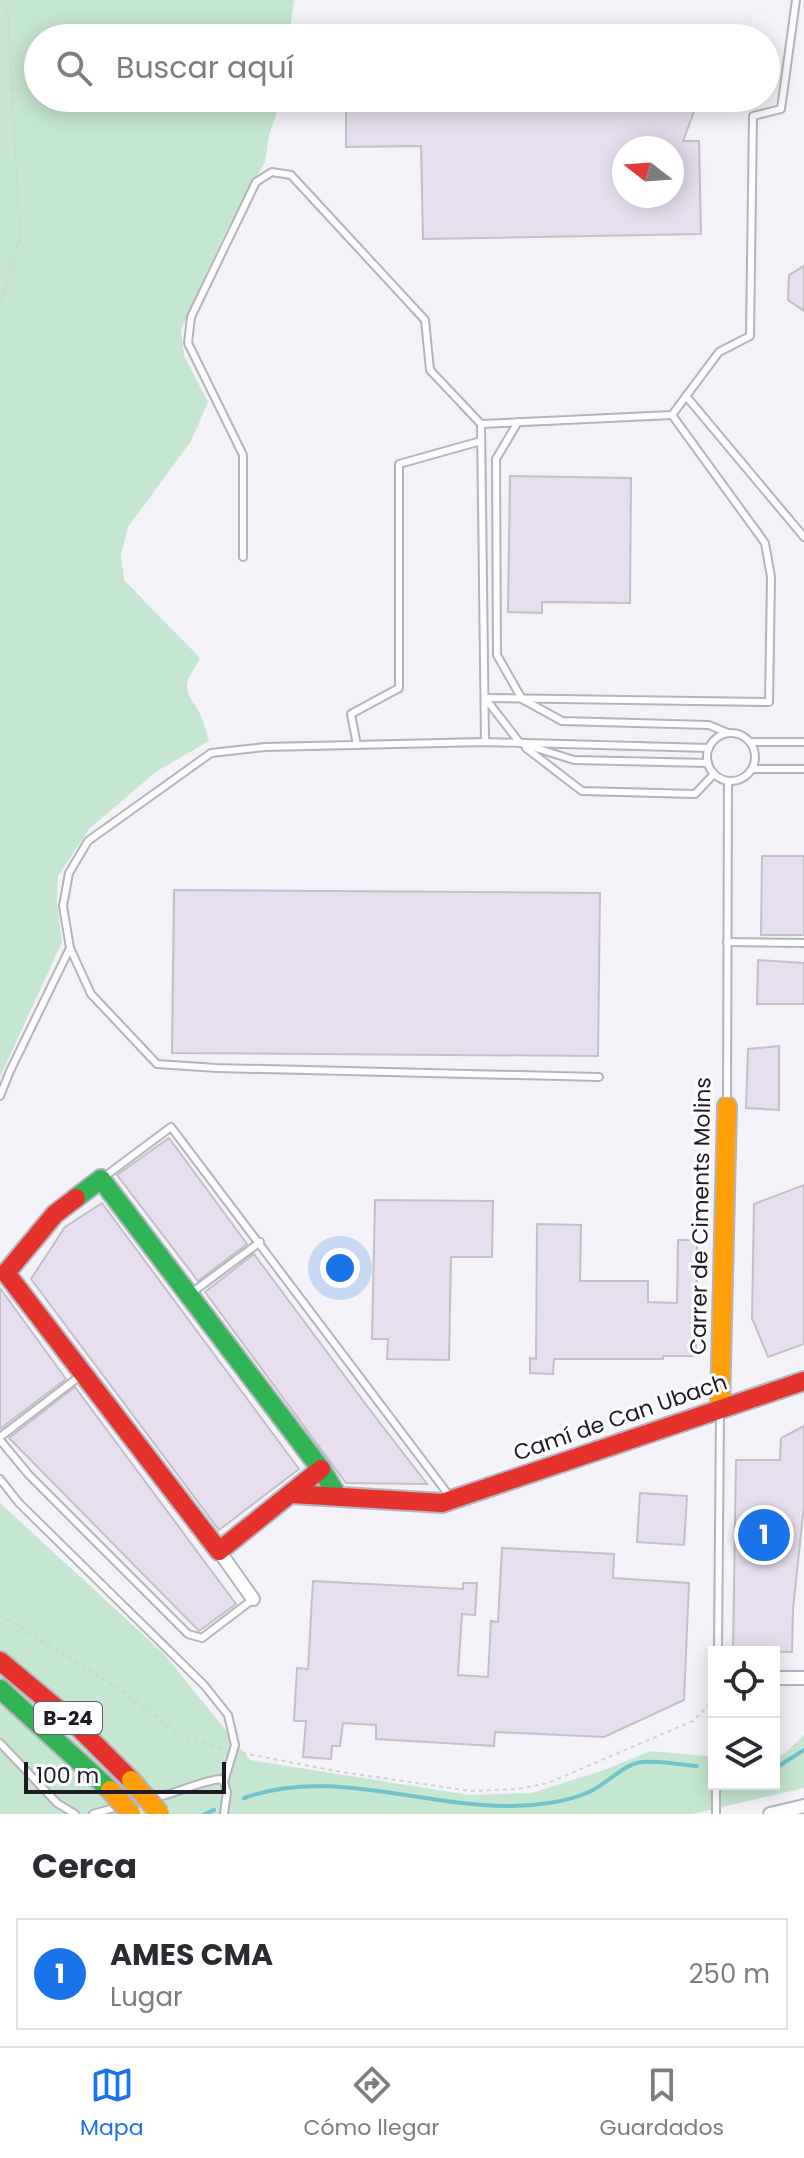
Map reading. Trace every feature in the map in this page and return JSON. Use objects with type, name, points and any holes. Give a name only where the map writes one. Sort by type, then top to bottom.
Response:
[{"type":"main road","name":"Carrer de Ciments Molins","points":[[720,1408],[727,1106]]},
{"type":"main road","points":[[321,1469],[219,1551],[84,1373],[3,1278],[55,1214],[101,1179],[321,1469],[337,1495]]},
{"type":"main road","name":"Camí de Can Ubach","points":[[292,1494],[442,1503],[804,1381]]},
{"type":"main road","name":"B-24","points":[[0,1661],[73,1722],[160,1814]]},
{"type":"main road","name":"B-24","points":[[0,1689],[110,1790],[134,1807]]},
{"type":"street","points":[[219,1551],[253,1599]]},
{"type":"street","points":[[780,1678],[804,1678]]},
{"type":"street","points":[[770,1814],[804,1806]]},
{"type":"lane","points":[[780,109],[796,0]]},
{"type":"lane","points":[[672,415],[719,352],[750,336],[753,116],[769,112]]},
{"type":"lane","points":[[243,557],[243,455],[188,343],[191,317],[256,182],[272,172],[291,175],[425,320],[430,370],[481,424],[485,742]]},
{"type":"lane","points":[[686,396],[804,537]]},
{"type":"lane","points":[[481,424],[672,415]]},
{"type":"lane","points":[[485,698],[769,702],[771,577],[765,543],[672,415]]},
{"type":"lane","points":[[518,422],[496,459],[497,655],[522,699],[562,721],[709,725],[728,733]]},
{"type":"lane","points":[[357,745],[351,714],[399,688],[399,464],[481,441]]},
{"type":"lane","points":[[485,698],[520,743],[582,791],[695,794],[714,774]]},
{"type":"lane","points":[[751,742],[756,757],[753,769],[744,778],[728,781],[714,774],[708,763],[709,748],[719,736],[736,733],[751,742],[804,742]]},
{"type":"lane","points":[[599,1077],[157,1064],[91,994],[70,948],[63,906],[69,873],[88,841],[211,753],[265,747],[485,742],[709,748]]},
{"type":"lane","points":[[520,743],[574,760],[708,763]]},
{"type":"lane","points":[[753,769],[804,769]]},
{"type":"lane","name":"Carrer de Ciments Molins","points":[[727,1106],[728,781]]},
{"type":"lane","points":[[727,942],[804,943]]},
{"type":"lane","points":[[0,1096],[70,948]]},
{"type":"lane","points":[[101,1179],[171,1127],[452,1499]]},
{"type":"lane","points":[[190,1294],[260,1242]]},
{"type":"lane","points":[[84,1373],[0,1438],[29,1475],[188,1634],[202,1638],[253,1599]]},
{"type":"lane","name":"Carrer de Ciments Molins","points":[[718,1646],[720,1408]]},
{"type":"lane","points":[[0,1479],[19,1503],[204,1685],[228,1715],[235,1745],[224,1782],[227,1792],[224,1814]]},
{"type":"lane","points":[[0,1743],[57,1803],[75,1814]]},
{"type":"lane","points":[[93,1814],[134,1807],[211,1780],[224,1782]]},
{"type":"lane","points":[[716,1790],[716,1814]]},
{"type":"path","points":[[0,0],[8,11],[20,238],[0,304]]},
{"type":"path","points":[[0,1615],[120,1689],[185,1738],[233,1751],[341,1772],[471,1791],[518,1789],[548,1783],[693,1721],[708,1705]]},
{"type":"green space","points":[[0,0],[294,0],[291,24],[24,24],[24,112],[277,112],[269,135],[265,162],[227,229],[181,330],[184,356],[208,402],[191,441],[128,527],[121,555],[124,580],[200,658],[188,679],[187,689],[209,741],[157,771],[89,829],[58,876],[57,902],[62,942],[0,1077]]},
{"type":"green space","points":[[0,1503],[164,1654],[250,1760],[469,1795],[532,1793],[651,1751],[708,1756],[708,1790],[780,1790],[780,1755],[804,1735],[804,1788],[692,1814],[0,1814]]},
{"type":"building","points":[[346,112],[694,112],[684,138],[612,136],[612,208],[684,208],[684,141],[699,141],[701,234],[423,239],[421,146],[346,147]]},
{"type":"building","points":[[804,266],[804,311],[788,300],[789,275]]},
{"type":"building","points":[[510,476],[631,478],[630,603],[542,602],[542,613],[508,612]]},
{"type":"building","points":[[762,856],[804,856],[804,935],[761,935]]},
{"type":"building","points":[[174,890],[600,893],[598,1056],[172,1053]]},
{"type":"building","points":[[758,960],[804,963],[804,1004],[757,1004]]},
{"type":"building","points":[[779,1046],[779,1110],[746,1108],[748,1049]]},
{"type":"building","points":[[169,1138],[247,1244],[198,1281],[117,1175]]},
{"type":"building","points":[[804,1185],[804,1344],[768,1357],[752,1318],[754,1204]]},
{"type":"building","points":[[375,1200],[493,1201],[492,1257],[451,1257],[449,1360],[387,1359],[388,1339],[372,1339]]},
{"type":"building","points":[[102,1203],[299,1469],[219,1530],[31,1279],[65,1227]]},
{"type":"building","points":[[537,1224],[581,1225],[580,1281],[648,1281],[648,1302],[677,1303],[678,1240],[697,1240],[696,1356],[554,1359],[553,1374],[530,1373],[530,1358],[536,1359]]},
{"type":"building","points":[[254,1254],[427,1484],[346,1483],[205,1292]]},
{"type":"building","points":[[0,1288],[66,1379],[0,1429]]},
{"type":"building","points":[[75,1387],[236,1604],[199,1631],[9,1438]]},
{"type":"building","points":[[804,1426],[804,1505],[793,1609],[792,1652],[780,1652],[780,1646],[733,1646],[736,1460],[780,1460],[781,1438]]},
{"type":"building","points":[[640,1493],[687,1496],[684,1545],[637,1542]]},
{"type":"building","points":[[502,1548],[614,1554],[613,1578],[689,1583],[684,1700],[604,1737],[495,1732],[494,1746],[376,1739],[376,1725],[343,1723],[340,1746],[332,1746],[331,1759],[303,1757],[306,1721],[294,1721],[297,1668],[308,1669],[313,1581],[463,1589],[463,1583],[477,1583],[475,1615],[462,1614],[458,1675],[488,1677],[491,1621],[498,1622]]},
{"type":"waterway","points":[[780,1765],[804,1750]]},
{"type":"waterway","points":[[244,1798],[277,1789],[309,1786],[343,1787],[478,1805],[530,1805],[580,1795],[642,1762],[697,1766]]},
{"type":"waterway","points":[[205,1814],[214,1810]]},
{"type":"traffic: fast","points":[[76,1198],[101,1179],[321,1469],[337,1495]]},
{"type":"traffic: fast","points":[[0,1689],[110,1790]]},
{"type":"traffic: slow","points":[[720,1408],[727,1106]]},
{"type":"traffic: slow","points":[[131,1780],[160,1814]]},
{"type":"traffic: slow","points":[[110,1790],[131,1814]]},
{"type":"traffic: jam","points":[[76,1198],[55,1214],[6,1273],[219,1551],[321,1469]]},
{"type":"traffic: jam","points":[[292,1494],[442,1503],[804,1381]]},
{"type":"traffic: jam","points":[[0,1661],[73,1722],[131,1780]]},
{"type":"place","name":"AMES CMA","points":[[764,1535]]}]
